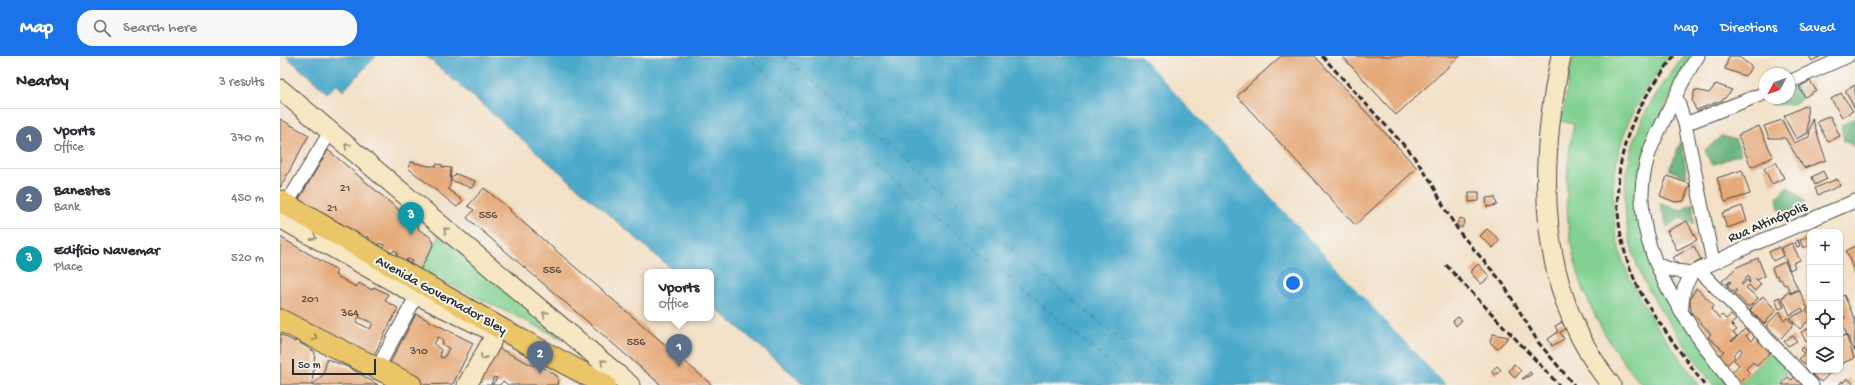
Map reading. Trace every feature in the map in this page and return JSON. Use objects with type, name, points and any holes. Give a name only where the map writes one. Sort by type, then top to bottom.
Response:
[{"type":"main road","name":"Avenida Governador Bley","points":[[285,203],[470,311],[605,385]]},
{"type":"main road","points":[[280,320],[377,370],[412,385]]},
{"type":"street","points":[[1561,56],[1553,97],[1546,172],[1547,215],[1550,238],[1560,285],[1573,324],[1593,360],[1611,385]]},
{"type":"street","points":[[1698,56],[1689,70],[1648,155],[1643,182],[1644,219],[1657,265],[1669,292],[1681,312],[1733,385]]},
{"type":"street","points":[[1795,79],[1848,56]]},
{"type":"street","points":[[280,89],[630,385]]},
{"type":"street","points":[[1684,124],[1759,95]]},
{"type":"street","points":[[1676,96],[1684,124],[1713,262]]},
{"type":"street","points":[[285,203],[330,132]]},
{"type":"street","name":"Rua Altinópolis","points":[[1696,271],[1713,262],[1855,201]]},
{"type":"street","name":"Avenida Governador Bley","points":[[285,203],[417,295],[487,328],[492,333],[492,340],[467,385]]},
{"type":"street","points":[[1657,265],[1676,271],[1696,271],[1812,385]]},
{"type":"street","points":[[1681,312],[1684,289],[1696,271]]},
{"type":"street","points":[[377,370],[417,295]]},
{"type":"green space","points":[[1573,56],[1669,56],[1643,94],[1626,128],[1619,150],[1615,172],[1613,195],[1614,217],[1617,240],[1623,262],[1639,297],[1663,336],[1699,385],[1642,385],[1619,356],[1600,326],[1586,295],[1575,263],[1569,230],[1567,196],[1568,161],[1574,124],[1561,121]]},
{"type":"green space","points":[[1684,56],[1692,56],[1648,138],[1640,226],[1727,385],[1713,385],[1657,304],[1639,271],[1627,227],[1625,204],[1626,181],[1629,158],[1636,136],[1653,99]]},
{"type":"green space","points":[[1795,87],[1802,99],[1795,103]]},
{"type":"green space","points":[[1772,104],[1793,104],[1772,105]]},
{"type":"green space","points":[[1855,117],[1855,147],[1844,141],[1841,126]]},
{"type":"green space","points":[[1722,136],[1736,140],[1741,154],[1715,164],[1711,164],[1705,150]]},
{"type":"green space","points":[[1681,141],[1687,177],[1669,170]]},
{"type":"green space","points":[[1787,186],[1805,201],[1794,214],[1779,210],[1777,198]]},
{"type":"green space","points":[[1693,203],[1694,224],[1680,218],[1667,227],[1660,204],[1682,210]]},
{"type":"green space","points":[[440,234],[563,339],[420,270]]},
{"type":"green space","points":[[1771,351],[1790,369],[1776,385],[1741,385],[1740,383]]},
{"type":"water","points":[[286,56],[376,56],[343,91],[337,84],[327,93]]},
{"type":"water","points":[[426,56],[1141,56],[1445,385],[805,385],[714,307],[714,269],[672,269]]},
{"type":"pier","points":[[1141,56],[1143,56],[1447,385],[1445,385],[1364,298]]},
{"type":"building","points":[[1281,56],[1315,56],[1417,168],[1355,225],[1237,96]]},
{"type":"building","points":[[1342,56],[1460,56],[1396,115]]},
{"type":"building","points":[[1729,56],[1738,56],[1752,67],[1745,76],[1725,69]]},
{"type":"building","points":[[1809,56],[1821,56],[1812,61]]},
{"type":"building","points":[[1810,81],[1816,90],[1805,97],[1799,87]]},
{"type":"building","points":[[1716,84],[1732,90],[1723,100],[1696,110],[1692,101],[1695,90],[1709,93]]},
{"type":"building","points":[[1855,85],[1855,109],[1845,91]]},
{"type":"building","points":[[1841,93],[1853,111],[1842,117],[1831,99]]},
{"type":"building","points":[[1807,105],[1808,133],[1796,139],[1784,116]]},
{"type":"building","points":[[1830,116],[1840,136],[1828,142],[1817,122]]},
{"type":"building","points":[[1812,118],[1826,160],[1804,168],[1785,138],[1769,138],[1764,126],[1782,120],[1794,143],[1809,137]]},
{"type":"building","points":[[280,119],[309,135],[280,188]]},
{"type":"building","points":[[1759,126],[1773,157],[1751,167],[1738,135]]},
{"type":"building","points":[[328,150],[419,227],[418,229],[429,236],[433,241],[434,244],[420,270],[410,264],[412,261],[407,259],[405,262],[396,256],[398,253],[394,250],[391,254],[382,249],[384,245],[379,243],[377,247],[368,241],[370,238],[367,236],[365,240],[298,201]]},
{"type":"building","points":[[411,162],[429,166],[436,166],[436,164],[443,165],[442,167],[451,168],[450,186],[448,189],[463,201],[457,207],[408,168]]},
{"type":"building","points":[[1776,162],[1784,178],[1772,184],[1764,168]]},
{"type":"building","points":[[1742,170],[1750,194],[1725,202],[1717,178]]},
{"type":"building","points":[[1823,171],[1827,179],[1815,185],[1812,177]]},
{"type":"building","points":[[456,174],[475,181],[472,188],[450,180]]},
{"type":"building","points":[[1667,176],[1690,184],[1684,201],[1675,202],[1660,196]]},
{"type":"building","points":[[1837,179],[1840,186],[1818,195],[1815,188]]},
{"type":"building","points":[[484,188],[712,385],[661,385],[467,218],[474,210],[468,206]]},
{"type":"building","points":[[1469,192],[1479,192],[1479,201],[1469,202]]},
{"type":"building","points":[[1495,197],[1497,205],[1487,207],[1486,198]]},
{"type":"building","points":[[1742,206],[1747,221],[1727,228],[1722,213]]},
{"type":"building","points":[[1460,218],[1465,220],[1462,228],[1456,225]]},
{"type":"building","points":[[1687,221],[1697,240],[1677,250],[1667,231]]},
{"type":"building","points":[[1487,229],[1500,240],[1493,248],[1480,236]]},
{"type":"building","points":[[1807,236],[1807,246],[1803,248],[1800,240]]},
{"type":"building","points":[[280,237],[337,270],[335,275],[356,287],[359,283],[372,290],[374,287],[388,294],[385,301],[398,308],[371,361],[280,313]],"holes":[[[359,317],[373,323],[370,329],[356,322]]]},
{"type":"building","points":[[1798,240],[1800,246],[1797,247],[1795,242]]},
{"type":"building","points":[[1792,243],[1800,260],[1793,263],[1795,267],[1790,270],[1781,248]]},
{"type":"building","points":[[1694,246],[1701,260],[1684,269],[1672,258]]},
{"type":"building","points":[[1855,246],[1855,273],[1846,251]]},
{"type":"building","points":[[1779,247],[1783,256],[1773,261],[1769,252]]},
{"type":"building","points":[[1758,258],[1765,276],[1757,280],[1761,284],[1755,291],[1749,285],[1746,288],[1758,298],[1749,307],[1734,293],[1737,291],[1735,289],[1733,292],[1727,286],[1731,282],[1730,281],[1726,285],[1722,281],[1737,267]],"holes":[[[1748,276],[1750,283],[1747,280],[1742,285],[1741,284]]]},
{"type":"building","points":[[1785,262],[1798,289],[1791,293],[1786,284],[1784,285],[1781,279],[1779,280],[1777,275],[1775,276],[1772,268]]},
{"type":"building","points":[[1478,264],[1490,277],[1481,284],[1470,272]]},
{"type":"building","points":[[1696,288],[1714,305],[1711,309],[1719,318],[1722,315],[1726,319],[1731,315],[1736,320],[1731,324],[1737,330],[1733,333],[1737,336],[1731,341],[1732,342],[1745,329],[1749,333],[1746,336],[1751,341],[1755,336],[1771,351],[1757,366],[1753,362],[1746,369],[1750,373],[1740,383],[1731,374],[1739,365],[1734,360],[1742,350],[1740,348],[1733,355],[1735,357],[1726,366],[1719,357],[1724,351],[1708,337],[1711,334],[1691,312],[1690,299]]},
{"type":"building","points":[[1799,290],[1807,307],[1807,322],[1800,329],[1790,318],[1804,311],[1802,308],[1790,315],[1782,297],[1785,296],[1784,294],[1789,292],[1790,294]]},
{"type":"building","points":[[1763,296],[1776,310],[1764,324],[1750,310]]},
{"type":"building","points":[[1843,296],[1855,320],[1855,352],[1843,326],[1843,319],[1845,318],[1843,314]]},
{"type":"building","points":[[1780,297],[1784,307],[1779,309],[1775,299]]},
{"type":"building","points":[[1780,311],[1784,320],[1787,318],[1794,324],[1780,339],[1766,326]]},
{"type":"building","points":[[416,314],[473,343],[453,384],[418,385],[388,367]],"holes":[[[438,337],[442,339],[443,345],[449,348],[444,358],[440,357],[441,350],[434,344]]]},
{"type":"building","points":[[1458,317],[1462,320],[1456,326],[1453,321]]},
{"type":"building","points":[[1562,322],[1566,329],[1560,332],[1564,339],[1552,346],[1548,339],[1558,332],[1555,326]]},
{"type":"building","points":[[1807,329],[1807,342],[1806,342],[1801,332]]},
{"type":"building","points":[[280,334],[295,342],[295,340],[315,352],[312,385],[280,385]]},
{"type":"building","points":[[1492,334],[1509,337],[1497,349],[1490,342]]},
{"type":"building","points":[[1846,335],[1854,358],[1843,363],[1843,337]]},
{"type":"building","points":[[1793,336],[1797,341],[1788,346],[1784,341]]},
{"type":"building","points":[[1803,347],[1806,351],[1807,350],[1807,366],[1799,359],[1804,353],[1800,350]]},
{"type":"building","points":[[498,348],[534,366],[536,363],[556,375],[558,379],[557,385],[508,385],[503,381],[500,385],[476,385]],"holes":[[[494,377],[497,378],[493,384],[491,384]]]},
{"type":"building","points":[[327,359],[350,368],[378,385],[312,385],[323,375]]},
{"type":"building","points":[[1514,364],[1521,371],[1515,378],[1509,371]]},
{"type":"building","points":[[1497,366],[1501,370],[1495,375],[1491,371]]},
{"type":"building","points":[[1530,372],[1532,374],[1522,379]]},
{"type":"building","points":[[1811,373],[1830,373],[1821,382]]},
{"type":"building","points":[[1795,376],[1805,385],[1782,385],[1788,377],[1792,380]]},
{"type":"building","points":[[1847,378],[1855,385],[1839,385],[1842,381],[1843,383]]},
{"type":"ferry route","points":[[746,56],[1136,385]]},
{"type":"ferry route","points":[[783,56],[1174,385]]},
{"type":"railway","points":[[1322,56],[1412,154],[1432,183],[1446,211],[1460,233],[1502,282],[1538,342],[1574,385]]},
{"type":"railway","points":[[1674,56],[1643,102],[1629,132],[1622,155],[1619,178],[1618,202],[1620,226],[1624,250],[1642,295],[1704,385]]},
{"type":"railway","points":[[1446,265],[1559,385]]},
{"type":"place","name":"Edifício Navemar","points":[[411,235]]},
{"type":"place","name":"Vports","points":[[679,367]]},
{"type":"place","name":"Banestes","points":[[540,374]]}]
